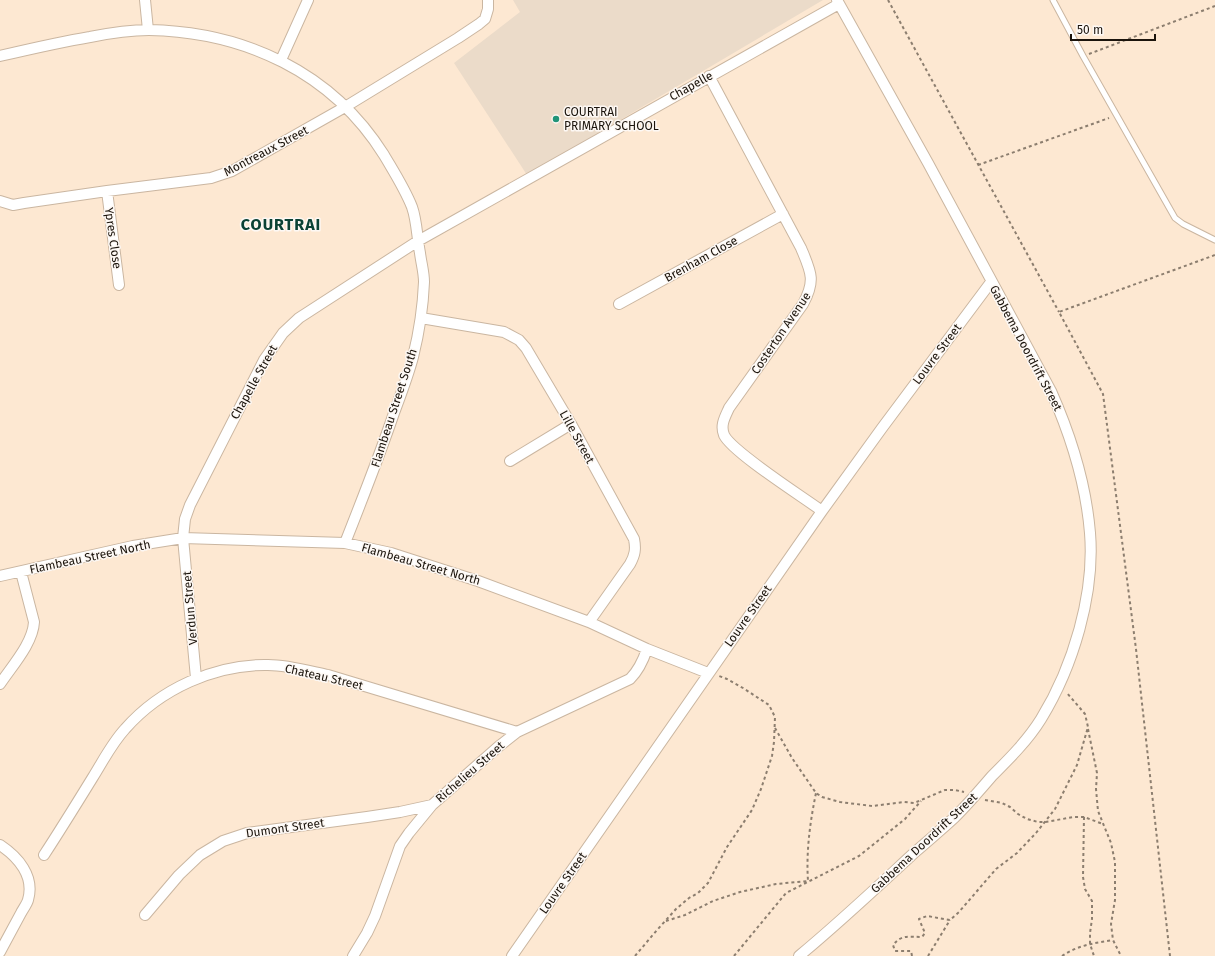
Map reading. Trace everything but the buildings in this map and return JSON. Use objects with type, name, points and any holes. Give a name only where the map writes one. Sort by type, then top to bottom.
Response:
[{"type":"street","points":[[145,0],[148,30]]},
{"type":"street","points":[[281,60],[308,0]]},
{"type":"street","name":"Montreaux Street","points":[[0,201],[13,205],[220,176],[246,164],[345,107],[458,38],[485,19],[490,0]]},
{"type":"street","name":"Chapelle","points":[[418,241],[838,2]]},
{"type":"street","name":"Gabbema Doordrift Street","points":[[799,956],[833,928],[954,817],[1017,751],[1041,720],[1060,684],[1080,632],[1090,567],[1090,534],[1086,502],[1066,424],[1042,373],[991,282],[928,163],[838,2]]},
{"type":"street","name":"Flambeau Street South","points":[[0,56],[52,43],[113,33],[148,30],[194,34],[225,40],[254,48],[281,60],[321,86],[360,122],[380,148],[398,177],[412,208],[424,280],[420,318],[413,357],[381,451],[345,543]]},
{"type":"street","name":"Costerton Avenue","points":[[709,76],[801,248],[809,266],[811,276],[811,286],[803,304],[729,408],[722,427],[724,435],[738,450],[822,511]]},
{"type":"street","name":"Ypres Close","points":[[107,191],[119,285]]},
{"type":"street","name":"Brenham Close","points":[[619,304],[783,214]]},
{"type":"street","name":"Chapelle Street","points":[[183,538],[185,519],[190,505],[264,360],[283,333],[300,318],[418,241]]},
{"type":"street","name":"Louvre Street","points":[[512,956],[822,511],[886,422],[991,282]]},
{"type":"street","name":"Lille Street","points":[[420,318],[504,332],[513,336],[526,348],[571,424],[634,538],[635,545],[635,555],[630,564],[589,622]]},
{"type":"street","points":[[510,461],[571,424]]},
{"type":"street","name":"Flambeau Street North","points":[[0,576],[133,546],[183,538],[345,543],[391,553],[478,581],[589,622],[647,649],[708,673]]},
{"type":"street","name":"Verdun Street","points":[[183,538],[196,678]]},
{"type":"street","points":[[0,684],[26,646],[33,630],[34,622],[20,572]]},
{"type":"street","name":"Richelieu Street","points":[[353,956],[375,916],[400,846],[408,833],[432,805],[517,732],[630,679],[641,665],[647,649]]},
{"type":"street","name":"Chateau Street","points":[[44,854],[108,753],[124,730],[142,711],[176,688],[196,678],[220,671],[243,666],[268,664],[299,668],[328,675],[517,732]]},
{"type":"street","name":"Dumont Street","points":[[145,915],[179,875],[200,854],[223,841],[246,833],[367,817],[432,805]]},
{"type":"street","points":[[0,845],[20,862],[27,874],[29,887],[28,900],[0,952]]},
{"type":"lane","points":[[1053,0],[1175,218],[1183,224],[1215,240]]},
{"type":"path","points":[[888,0],[1103,394],[1136,649],[1170,956]]},
{"type":"path","points":[[1083,56],[1215,6]]},
{"type":"path","points":[[978,165],[1116,115]]},
{"type":"path","points":[[1058,312],[1215,255]]},
{"type":"path","points":[[636,956],[665,921],[685,901],[698,893],[708,883],[727,847],[752,810],[772,756],[775,717],[769,705],[727,679],[708,673]]},
{"type":"path","points":[[1060,684],[1085,714],[1088,727],[1097,774],[1096,789],[1098,811],[1111,843],[1115,862],[1115,900],[1112,924],[1113,940],[1121,956]]},
{"type":"path","points":[[928,956],[950,920],[959,912],[996,869],[1017,853],[1055,809],[1077,765],[1088,727]]},
{"type":"path","points":[[775,728],[784,747],[816,793],[822,797],[840,802],[872,806],[904,802],[914,803],[945,790],[955,790],[964,792],[973,797],[1002,803],[1027,819],[1045,822],[1064,818],[1084,817],[1103,824]]},
{"type":"path","points":[[808,881],[807,861],[811,815],[816,793]]},
{"type":"path","points":[[734,956],[786,893],[859,856],[905,819],[922,800]]},
{"type":"path","points":[[1084,817],[1083,877],[1085,890],[1092,901],[1090,944],[1094,956]]},
{"type":"path","points":[[665,921],[685,915],[713,901],[740,892],[776,884],[808,881]]},
{"type":"path","points":[[912,956],[911,951],[895,950],[893,945],[898,939],[906,936],[922,937],[924,933],[919,919],[923,917],[950,920]]},
{"type":"path","points":[[1062,956],[1071,950],[1090,944],[1113,940]]},
{"type":"shaded area","name":"COURTRAI PRIMARY SCHOOL","points":[[513,0],[823,0],[527,175],[454,63],[520,12]]},
{"type":"place","name":"COURTRAI PRIMARY SCHOOL","points":[[556,119]]},
{"type":"district","name":"COURTRAI","points":[[281,224]]}]
